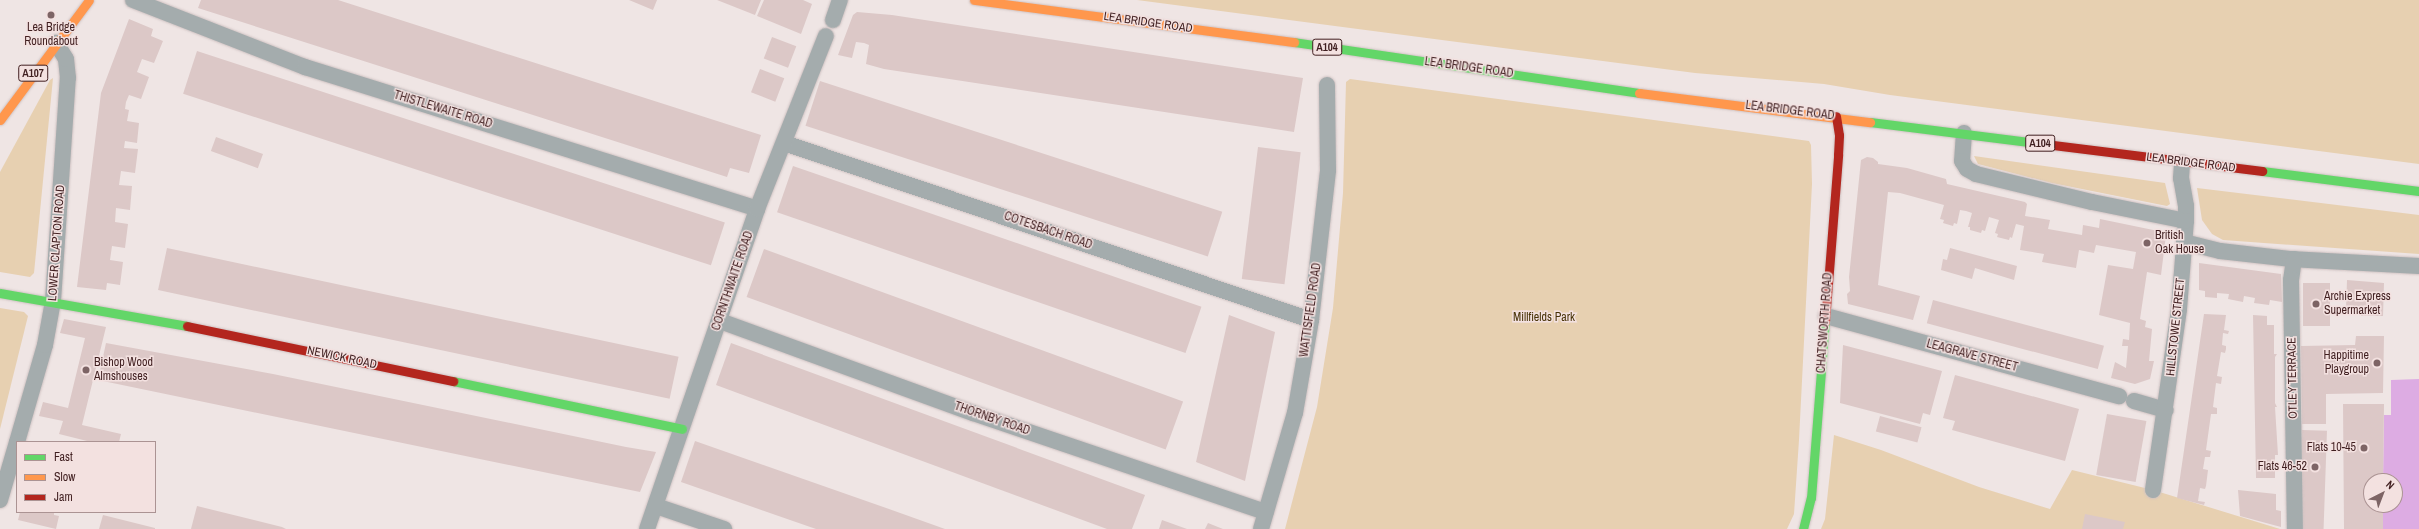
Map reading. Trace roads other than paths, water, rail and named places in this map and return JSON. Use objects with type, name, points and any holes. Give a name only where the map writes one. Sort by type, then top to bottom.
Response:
[{"type":"main road","name":"A107","points":[[0,120],[89,0]]},
{"type":"main road","name":"LEA BRIDGE ROAD","points":[[974,0],[1321,46],[1627,91],[1836,116],[2182,162],[2419,191]]},
{"type":"main road","name":"CHATSWORTH ROAD","points":[[1803,529],[1811,498],[1826,316],[1838,155],[1839,134],[1836,116]]},
{"type":"main road","name":"NEWICK ROAD","points":[[0,293],[154,319],[682,429]]},
{"type":"street","name":"THISTLEWAITE ROAD","points":[[133,0],[305,67],[757,209]]},
{"type":"street","points":[[833,20],[840,0]]},
{"type":"street","name":"CORNTHWAITE ROAD","points":[[647,529],[720,321],[757,209],[826,36]]},
{"type":"street","name":"LOWER CLAPTON ROAD","points":[[17,441],[45,345],[53,301],[68,78],[66,59],[56,43]]},
{"type":"street","name":"WATTISFIELD ROAD","points":[[1261,529],[1295,414],[1311,320],[1328,170],[1327,86]]},
{"type":"street","points":[[1964,133],[1962,161],[1967,169],[1976,174],[2077,199],[2186,221]]},
{"type":"street","name":"COTESBACH ROAD","points":[[784,143],[1311,320]]},
{"type":"street","name":"HILLSTOWE STREET","points":[[2153,490],[2166,410],[2186,221],[2186,206],[2181,178],[2182,162]]},
{"type":"street","points":[[2184,242],[2220,251],[2294,259],[2419,266]]},
{"type":"street","name":"OTLEY TERRACE","points":[[2294,259],[2291,280],[2295,529]]},
{"type":"street","name":"LEAGRAVE STREET","points":[[1826,316],[2166,410]]},
{"type":"street","name":"THORNBY ROAD","points":[[720,321],[973,413],[1266,512]]},
{"type":"street","name":"LOWER CLAPTON ROAD","points":[[0,500],[16,445]]},
{"type":"street","points":[[656,506],[724,529]]},
{"type":"place","name":"Lea Bridge Roundabout","points":[[51,15]]},
{"type":"place","name":"British Oak House","points":[[2147,243]]},
{"type":"place","name":"Archie Express Supermarket","points":[[2316,304]]},
{"type":"place","name":"Happitime Playgroup","points":[[2377,363]]},
{"type":"place","name":"Bishop Wood Almshouses","points":[[86,370]]},
{"type":"place","name":"Flats 10-45","points":[[2364,448]]},
{"type":"place","name":"Flats 46-52","points":[[2315,467]]},
{"type":"park label","name":"Millfields Park","points":[[1544,318]]}]
